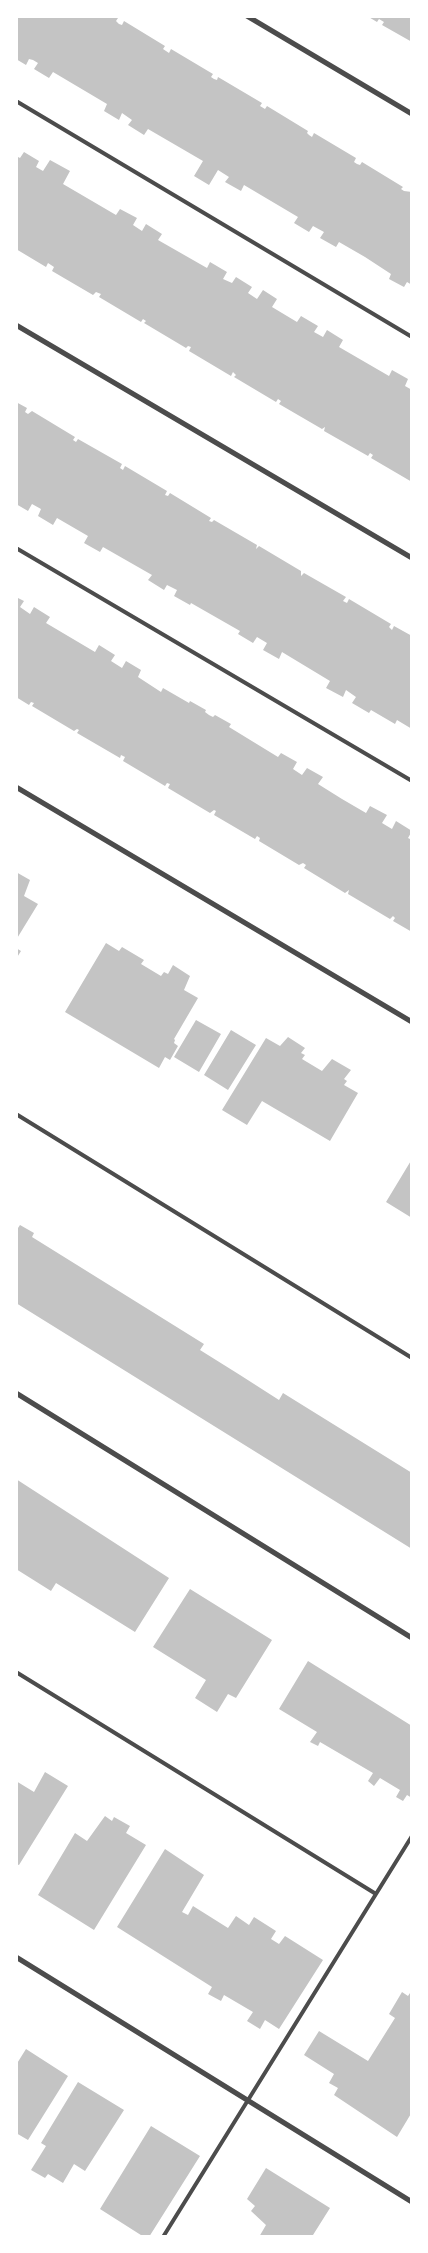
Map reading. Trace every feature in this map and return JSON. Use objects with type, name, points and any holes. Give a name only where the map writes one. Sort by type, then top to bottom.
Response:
[{"type":"street","points":[[247,16],[412,114]]},
{"type":"street","points":[[16,324],[412,558]]},
{"type":"street","points":[[16,787],[412,1022]]},
{"type":"street","points":[[16,1393],[412,1638]]},
{"type":"street","points":[[16,1957],[412,2202]]},
{"type":"lane","points":[[16,101],[412,337]]},
{"type":"lane","points":[[16,548],[412,781]]},
{"type":"lane","points":[[16,1114],[412,1358]]},
{"type":"lane","points":[[16,1672],[376,1894]]},
{"type":"lane","points":[[163,2237],[412,1836]]},
{"type":"building","points":[[16,16],[115,16],[118,18],[116,21],[119,24],[122,25],[124,21],[165,46],[163,49],[169,53],[171,49],[213,74],[211,77],[214,79],[217,80],[218,77],[262,103],[260,106],[265,109],[267,106],[308,131],[307,133],[312,137],[314,133],[356,158],[354,162],[357,164],[360,165],[362,162],[403,187],[401,189],[404,191],[412,192],[412,285],[407,282],[404,287],[389,279],[391,274],[365,257],[339,242],[336,247],[320,238],[324,232],[313,226],[309,232],[294,223],[298,217],[244,185],[241,191],[225,182],[229,177],[218,170],[209,185],[194,176],[203,161],[148,129],[144,135],[128,125],[132,120],[122,113],[119,120],[104,111],[107,104],[53,72],[49,78],[34,69],[38,63],[33,60],[29,59],[26,65],[16,59]]},
{"type":"building","points":[[367,16],[412,16],[412,42],[382,25],[384,22],[379,19],[377,22]]},
{"type":"building","points":[[24,152],[39,161],[36,167],[43,171],[50,160],[70,171],[63,184],[116,215],[120,209],[137,218],[133,225],[142,231],[146,224],[162,234],[158,240],[207,268],[210,262],[227,272],[223,279],[232,283],[236,277],[252,287],[248,293],[257,299],[263,290],[277,299],[272,307],[297,322],[301,316],[318,326],[314,332],[323,337],[327,330],[343,340],[339,347],[389,376],[392,370],[408,379],[405,386],[412,390],[412,482],[371,458],[373,455],[370,453],[368,456],[324,431],[325,427],[322,429],[279,404],[281,401],[278,399],[276,402],[234,377],[236,375],[233,372],[231,376],[189,351],[191,347],[188,346],[186,348],[144,323],[146,321],[143,319],[141,322],[99,297],[101,294],[96,292],[93,295],[52,271],[54,267],[48,263],[46,267],[16,249],[16,156],[20,158]]},
{"type":"building","points":[[16,402],[27,408],[25,412],[28,414],[32,411],[75,437],[73,440],[76,442],[78,439],[122,464],[120,468],[123,470],[125,466],[167,491],[165,495],[168,496],[170,493],[211,518],[209,521],[212,522],[214,520],[257,545],[256,549],[259,546],[301,571],[301,576],[304,573],[346,597],[343,601],[347,603],[349,599],[391,624],[389,627],[392,630],[394,626],[412,636],[412,729],[397,720],[395,724],[371,710],[369,713],[352,703],[356,697],[346,690],[343,697],[326,688],[330,681],[282,652],[279,659],[263,650],[267,643],[257,637],[253,643],[238,634],[240,631],[191,603],[190,605],[174,596],[177,590],[167,585],[164,590],[148,580],[152,575],[103,547],[100,552],[84,543],[88,536],[57,518],[53,525],[38,516],[41,509],[32,504],[28,511],[16,504]]},
{"type":"building","points":[[16,597],[24,601],[20,607],[30,614],[34,607],[50,617],[46,623],[95,652],[99,645],[115,655],[111,661],[122,668],[126,661],[141,670],[138,677],[161,692],[163,688],[189,703],[190,701],[206,710],[205,712],[209,715],[213,717],[215,715],[231,724],[229,727],[278,757],[281,753],[297,762],[293,769],[302,775],[307,768],[323,777],[318,784],[342,799],[366,813],[370,806],[387,815],[382,823],[392,829],[396,821],[412,831],[408,838],[412,840],[412,932],[393,921],[395,918],[393,916],[390,919],[348,894],[349,890],[345,893],[304,868],[306,865],[303,863],[299,865],[259,841],[260,838],[257,836],[255,839],[214,815],[216,811],[214,810],[210,813],[168,788],[170,784],[167,783],[165,786],[123,761],[125,757],[121,755],[120,758],[77,733],[79,730],[74,731],[32,706],[34,703],[31,702],[29,705],[16,697]]},
{"type":"building","points":[[16,872],[30,880],[24,896],[38,904],[16,940]]},
{"type":"building","points":[[106,943],[119,951],[122,947],[144,960],[141,964],[161,976],[164,972],[168,974],[173,965],[190,976],[184,990],[198,998],[174,1039],[174,1043],[178,1046],[170,1060],[165,1057],[159,1068],[65,1012]]},
{"type":"building","points":[[16,948],[21,951],[16,959]]},
{"type":"building","points":[[196,1020],[221,1034],[199,1072],[174,1057]]},
{"type":"building","points":[[231,1030],[256,1045],[228,1090],[204,1075]]},
{"type":"building","points":[[288,1037],[305,1048],[301,1053],[305,1055],[302,1059],[322,1071],[332,1059],[351,1070],[344,1079],[347,1081],[344,1085],[358,1093],[330,1141],[262,1101],[247,1125],[222,1110],[266,1038],[280,1046]]},
{"type":"building","points":[[412,1159],[412,1218],[386,1202]]},
{"type":"building","points":[[20,1225],[34,1233],[32,1237],[204,1344],[200,1350],[279,1400],[283,1393],[412,1473],[412,1549],[16,1303],[16,1227],[18,1228]]},
{"type":"building","points":[[16,1479],[169,1578],[135,1632],[56,1583],[51,1591],[16,1569]]},
{"type":"building","points":[[190,1589],[272,1640],[236,1698],[228,1694],[217,1712],[195,1698],[206,1680],[153,1647]]},
{"type":"building","points":[[308,1661],[412,1726],[412,1798],[407,1795],[403,1801],[396,1797],[400,1790],[380,1778],[374,1786],[368,1781],[373,1773],[320,1742],[318,1746],[310,1742],[317,1732],[279,1709]]},
{"type":"building","points":[[45,1772],[68,1786],[19,1865],[16,1864],[16,1781],[34,1792]]},
{"type":"building","points":[[105,1816],[112,1821],[114,1817],[130,1826],[126,1833],[146,1845],[94,1930],[38,1895],[75,1833],[87,1841]]},
{"type":"building","points":[[165,1849],[204,1875],[182,1912],[188,1915],[193,1906],[228,1928],[236,1916],[249,1925],[254,1917],[276,1931],[271,1939],[279,1944],[285,1936],[323,1960],[279,2029],[265,2020],[260,2029],[247,2021],[253,2012],[224,1995],[221,2001],[208,1994],[212,1987],[117,1927]]},
{"type":"building","points":[[412,1990],[412,2112],[397,2137],[334,2095],[338,2088],[329,2083],[334,2074],[304,2055],[319,2031],[368,2061],[395,2018],[389,2014],[402,1992],[408,1996]]},
{"type":"building","points":[[26,2049],[68,2076],[28,2140],[16,2133],[16,2065]]},
{"type":"building","points":[[78,2082],[124,2110],[85,2171],[74,2164],[63,2183],[48,2174],[45,2178],[31,2170],[46,2146],[41,2143]]},
{"type":"building","points":[[151,2126],[200,2156],[149,2237],[144,2237],[100,2209]]},
{"type":"building","points":[[266,2168],[330,2208],[313,2235],[316,2237],[259,2237],[266,2225],[251,2211],[255,2206],[247,2199]]}]
